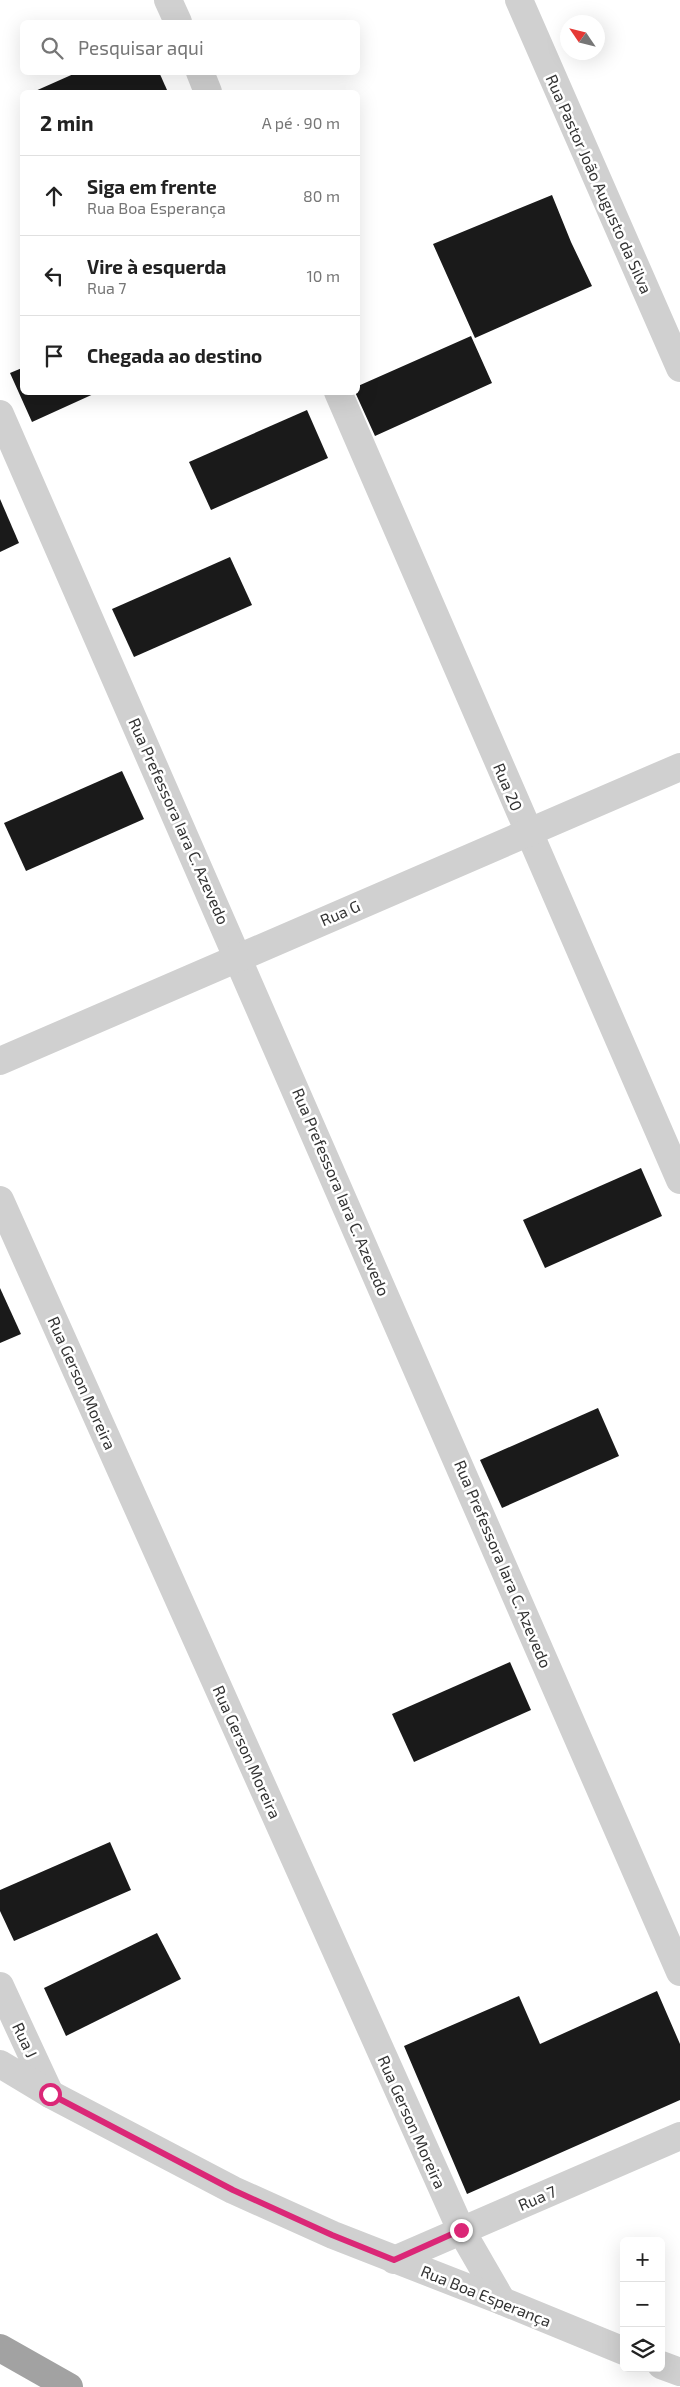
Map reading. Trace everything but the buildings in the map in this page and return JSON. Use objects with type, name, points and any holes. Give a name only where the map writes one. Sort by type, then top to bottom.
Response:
[{"type":"highway","points":[[0,2348],[69,2387]]},
{"type":"street","points":[[168,0],[177,20]]},
{"type":"street","name":"Rua Pastor João Augusto da Silva","points":[[518,0],[680,368]]},
{"type":"street","points":[[201,75],[207,90]]},
{"type":"street","name":"Rua 20","points":[[339,395],[528,834],[680,1180]]},
{"type":"street","name":"Rua Prefessora Iara C. Azevedo","points":[[0,414],[239,956],[680,1972]]},
{"type":"street","name":"Rua G","points":[[0,1060],[680,767]]},
{"type":"street","name":"Rua Gerson Moreira","points":[[0,1200],[461,2230],[502,2301]]},
{"type":"street","name":"Rua J","points":[[0,1986],[50,2094]]},
{"type":"street","name":"Rua Boa Esperança","points":[[0,2064],[50,2094],[233,2190],[332,2235],[620,2349]]},
{"type":"street","name":"Rua 7","points":[[394,2260],[680,2136]]},
{"type":"street","points":[[665,2366],[680,2372]]},
{"type":"route","points":[[50,2094],[233,2190],[332,2235],[394,2260],[461,2230]]}]
